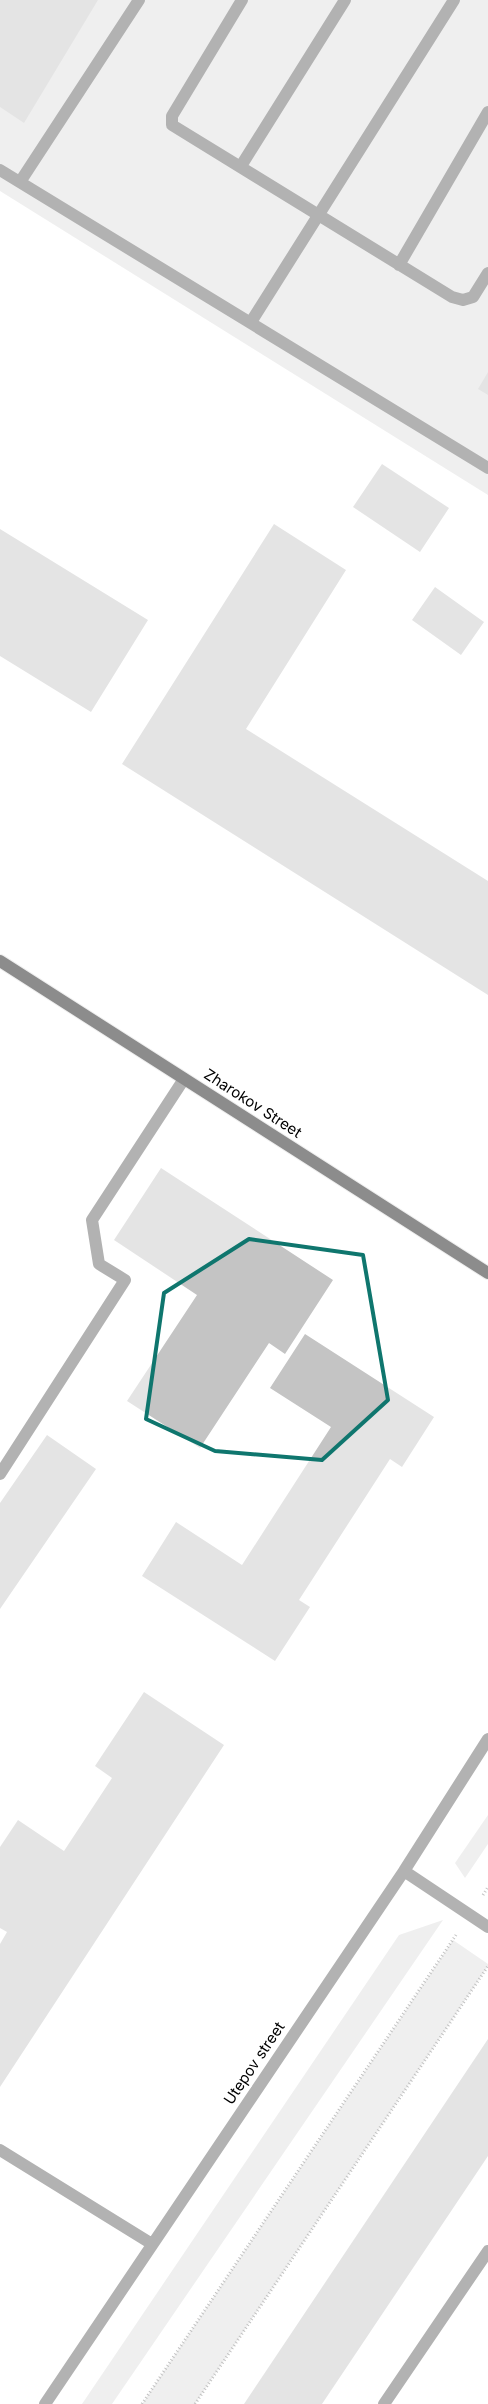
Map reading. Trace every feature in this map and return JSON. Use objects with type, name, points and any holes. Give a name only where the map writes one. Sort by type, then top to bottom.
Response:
[{"type":"main road","name":"Zharokov Street","points":[[0,961],[488,1273]]},
{"type":"street","points":[[20,182],[139,0]]},
{"type":"street","points":[[242,0],[172,116],[172,125],[319,214],[440,291],[462,300],[473,297],[488,273]]},
{"type":"street","points":[[240,166],[346,0]]},
{"type":"street","points":[[251,322],[454,0]]},
{"type":"street","points":[[399,265],[488,112]]},
{"type":"street","points":[[0,170],[488,468]]},
{"type":"street","points":[[0,1474],[125,1280],[99,1264],[92,1220],[184,1079]]},
{"type":"street","name":"Utepov street","points":[[45,2404],[404,1872],[488,1739]]},
{"type":"street","points":[[404,1872],[488,1927]]},
{"type":"street","points":[[0,2150],[152,2244]]},
{"type":"street","points":[[384,2404],[488,2251]]},
{"type":"path","points":[[142,2404],[488,1888]]},
{"type":"path","points":[[195,2404],[488,1966]]},
{"type":"highlighted area","points":[[249,1239],[363,1255],[388,1400],[322,1460],[215,1451],[146,1419],[164,1293]]},
{"type":"shaded area","points":[[0,0],[488,0],[488,495],[0,191]]},
{"type":"shaded area","points":[[488,1815],[488,1844],[465,1878],[455,1863]]},
{"type":"shaded area","points":[[443,1920],[112,2404],[82,2404],[399,1935]]},
{"type":"shaded area","points":[[453,1940],[488,1964],[488,1966],[195,2404],[142,2404]]},
{"type":"building","points":[[0,0],[98,0],[24,123],[0,107]]},
{"type":"building","points":[[488,372],[488,395],[478,389]]},
{"type":"building","points":[[382,464],[449,508],[420,552],[353,507]]},
{"type":"building","points":[[274,524],[346,570],[246,729],[488,881],[488,995],[122,764]]},
{"type":"building","points":[[0,529],[148,620],[91,712],[0,656]]},
{"type":"building","points":[[435,587],[484,622],[461,655],[412,620]]},
{"type":"building","points":[[161,1168],[333,1280],[285,1354],[269,1343],[200,1448],[127,1401],[197,1295],[114,1240]]},
{"type":"building","points":[[305,1334],[434,1417],[402,1467],[390,1459],[299,1600],[310,1607],[275,1661],[142,1576],[176,1522],[242,1565],[331,1427],[270,1388]]},
{"type":"building","points":[[47,1435],[96,1469],[0,1609],[0,1503]]},
{"type":"building","points":[[144,1692],[224,1745],[0,2087],[0,1944],[7,1932],[0,1928],[0,1847],[18,1820],[64,1851],[112,1778],[95,1766]]},
{"type":"building","points":[[488,2039],[488,2156],[322,2404],[244,2404]]}]
